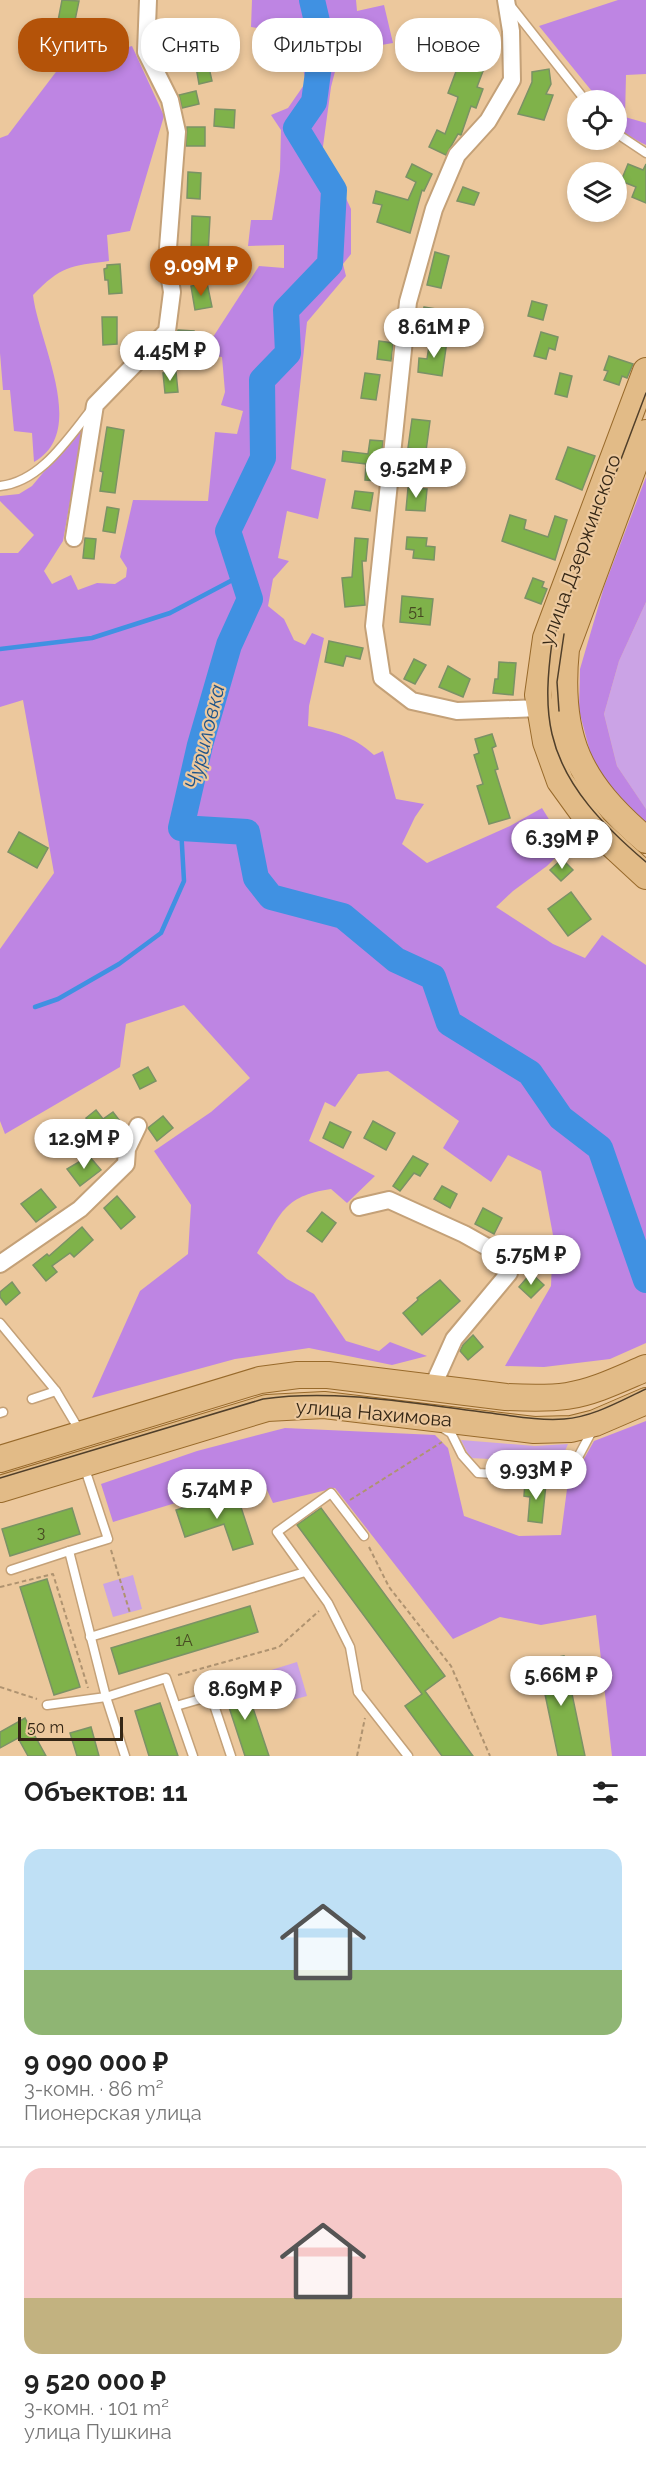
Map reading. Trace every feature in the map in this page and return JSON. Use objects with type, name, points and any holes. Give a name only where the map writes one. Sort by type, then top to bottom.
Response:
[{"type":"main road","name":"улица Дзержинского","points":[[646,371],[546,638],[538,695],[546,742],[560,781],[594,828],[646,876]]},
{"type":"main road","name":"улица Дзержинского","points":[[646,433],[566,649],[562,684],[569,734],[584,771],[606,804],[646,840]]},
{"type":"main road","name":"улица Нахимова","points":[[0,1459],[260,1380],[289,1376],[328,1375],[506,1397],[567,1396],[597,1389],[646,1368]]},
{"type":"main road","name":"улица Нахимова","points":[[0,1489],[267,1408],[324,1405],[534,1430],[571,1429],[595,1424],[646,1401]]},
{"type":"street","points":[[74,538],[96,405],[167,331],[172,292],[167,261],[177,132],[170,100],[146,52],[148,0]]},
{"type":"street","points":[[506,0],[511,31],[512,80],[488,121],[457,155],[434,209],[408,302],[374,626],[382,678],[412,701],[457,711],[540,708]]},
{"type":"street","points":[[0,1264],[80,1209],[126,1164],[127,1149],[138,1126]]},
{"type":"street","points":[[359,1207],[389,1200],[464,1233],[505,1257],[509,1274],[454,1339],[432,1388]]},
{"type":"lane","points":[[506,0],[577,90]]},
{"type":"lane","points":[[627,140],[646,153]]},
{"type":"lane","points":[[0,486],[20,483],[52,457],[96,405]]},
{"type":"lane","points":[[0,1323],[56,1391],[81,1433]]},
{"type":"lane","points":[[32,1399],[56,1391]]},
{"type":"lane","points":[[422,1416],[451,1433],[462,1455],[478,1473],[560,1478],[576,1461],[595,1424]]},
{"type":"lane","points":[[11,1570],[108,1539],[83,1464]]},
{"type":"lane","points":[[364,1536],[331,1493],[277,1533],[328,1603],[350,1647],[358,1692],[408,1756]]},
{"type":"lane","points":[[69,1551],[106,1697],[126,1756]]},
{"type":"lane","points":[[90,1637],[305,1572]]},
{"type":"lane","points":[[47,1705],[106,1697],[166,1678],[193,1756]]},
{"type":"lane","points":[[176,1706],[211,1696],[231,1756]]},
{"type":"path","points":[[340,1506],[444,1441]]},
{"type":"path","points":[[364,1536],[389,1587],[451,1666],[490,1756]]},
{"type":"path","points":[[108,1539],[134,1624]]},
{"type":"path","points":[[0,1587],[53,1574],[91,1699]]},
{"type":"path","points":[[166,1678],[279,1647],[328,1603]]},
{"type":"path","points":[[0,1687],[31,1696],[47,1705]]},
{"type":"path","points":[[357,1756],[368,1704]]},
{"type":"shaded area","points":[[252,0],[356,0],[357,11],[384,5],[393,43],[383,45],[383,18],[252,18],[251,27]]},
{"type":"shaded area","points":[[618,0],[646,0],[646,74],[626,75],[626,90],[591,90],[539,26]]},
{"type":"shaded area","points":[[132,46],[141,66],[141,72],[144,72],[164,116],[130,231],[107,235],[109,261],[67,269],[51,278],[33,295],[56,384],[59,408],[58,430],[50,448],[34,462],[32,433],[14,431],[10,390],[3,390],[0,353],[0,138],[8,135],[56,72],[129,72],[129,47]]},
{"type":"shaded area","points":[[304,72],[335,72],[321,161],[336,177],[351,209],[351,254],[343,264],[346,276],[307,322],[291,469],[326,479],[318,519],[287,511],[278,558],[289,561],[273,579],[268,606],[284,619],[294,640],[305,645],[312,633],[324,638],[309,706],[308,726],[351,739],[374,755],[383,751],[396,799],[424,804],[402,844],[427,863],[510,826],[542,808],[566,847],[547,866],[513,891],[496,907],[553,944],[585,958],[602,935],[646,965],[646,1343],[610,1359],[544,1367],[505,1366],[551,1286],[553,1235],[541,1171],[508,1155],[491,1182],[443,1148],[459,1121],[388,1071],[358,1074],[335,1107],[325,1102],[309,1141],[375,1176],[347,1203],[331,1189],[315,1192],[292,1202],[278,1218],[257,1253],[287,1279],[314,1294],[346,1341],[379,1351],[390,1342],[427,1356],[392,1365],[309,1348],[235,1359],[92,1398],[140,1291],[188,1254],[191,1205],[154,1151],[211,1112],[250,1078],[184,1005],[126,1024],[120,1067],[5,1134],[0,1121],[0,949],[54,873],[23,700],[0,707],[0,553],[18,553],[34,535],[0,501],[0,496],[19,494],[32,486],[80,428],[83,429],[63,541],[44,571],[52,584],[71,575],[78,590],[97,583],[115,584],[126,577],[127,568],[120,557],[133,500],[208,501],[215,432],[237,434],[243,411],[221,405],[225,392],[222,357],[202,354],[259,266],[284,268],[284,245],[248,246],[251,220],[272,220],[280,170],[281,130],[271,115],[288,108],[306,82]]},
{"type":"shaded area","points":[[627,118],[646,123],[646,145],[627,135]]},
{"type":"shaded area","points":[[646,477],[646,602],[619,661],[604,714],[617,766],[646,809],[646,829],[611,792],[590,752],[579,710],[580,669],[604,587]]},
{"type":"shaded area","points":[[646,602],[646,809],[617,766],[604,714],[619,661]]},
{"type":"shaded area","points":[[646,1421],[646,1756],[612,1756],[596,1615],[541,1625],[500,1617],[453,1639],[335,1488],[273,1503],[261,1477],[113,1522],[101,1484],[197,1451],[285,1428],[435,1435],[448,1448],[464,1516],[519,1536],[561,1535],[567,1489],[594,1441]]},
{"type":"shaded area","points":[[461,1440],[535,1446],[568,1444],[563,1456],[554,1462],[470,1458]]},
{"type":"shaded area","points":[[133,1575],[142,1609],[113,1617],[103,1584]]},
{"type":"shaded area","points":[[297,1662],[307,1696],[277,1704],[268,1671]]},
{"type":"building","points":[[62,0],[79,1],[75,18],[59,18]]},
{"type":"building","points":[[549,69],[551,84],[546,94],[553,95],[544,120],[518,114],[532,82],[532,72]]},
{"type":"building","points":[[197,72],[210,72],[212,81],[199,84]]},
{"type":"building","points":[[456,72],[483,72],[477,87],[483,89],[476,108],[471,106],[461,135],[458,134],[446,155],[429,147],[437,130],[445,134],[457,101],[458,97],[448,93]]},
{"type":"building","points":[[196,91],[199,104],[182,108],[179,95]]},
{"type":"building","points":[[215,109],[235,110],[234,128],[214,126]]},
{"type":"building","points":[[187,127],[205,127],[205,146],[186,146]]},
{"type":"building","points":[[412,164],[432,174],[424,191],[422,190],[410,233],[377,222],[382,205],[373,203],[376,191],[408,200],[416,182],[406,177]]},
{"type":"building","points":[[628,164],[643,170],[646,164],[646,203],[632,197],[636,187],[627,183]]},
{"type":"building","points":[[188,172],[201,173],[200,199],[187,198]]},
{"type":"building","points":[[463,187],[479,193],[474,205],[457,201]]},
{"type":"building","points":[[192,216],[210,217],[208,254],[191,253]]},
{"type":"building","points":[[435,252],[449,256],[441,288],[427,285]]},
{"type":"building","points":[[120,264],[122,293],[109,294],[104,269],[107,265]]},
{"type":"building","points":[[207,283],[212,307],[195,310],[191,286]]},
{"type":"building","points":[[532,301],[547,305],[543,320],[528,316]]},
{"type":"building","points":[[424,307],[443,310],[439,336],[419,333]]},
{"type":"building","points":[[102,317],[117,317],[117,344],[103,345]]},
{"type":"building","points":[[178,330],[194,331],[193,347],[173,346]]},
{"type":"building","points":[[541,332],[558,337],[555,350],[549,348],[546,359],[534,356]]},
{"type":"building","points":[[430,339],[447,341],[442,376],[418,372],[419,358],[427,359]]},
{"type":"building","points":[[379,341],[393,343],[391,361],[377,359]]},
{"type":"building","points":[[609,356],[633,364],[627,378],[622,376],[619,385],[604,380],[608,371],[604,370]]},
{"type":"building","points":[[176,372],[178,392],[165,393],[163,373]]},
{"type":"building","points":[[365,373],[380,375],[376,400],[361,398]]},
{"type":"building","points":[[560,373],[572,376],[567,397],[555,394]]},
{"type":"building","points":[[412,419],[430,421],[426,451],[408,448]]},
{"type":"building","points":[[107,427],[124,430],[115,493],[100,491],[103,472],[100,471]]},
{"type":"building","points":[[370,440],[383,441],[378,481],[365,480],[366,464],[342,461],[343,451],[368,454]]},
{"type":"building","points":[[568,447],[595,456],[582,490],[556,479]]},
{"type":"building","points":[[408,488],[427,489],[425,511],[406,510]]},
{"type":"building","points":[[355,491],[373,493],[370,511],[352,508]]},
{"type":"building","points":[[107,507],[119,509],[115,533],[103,531]]},
{"type":"building","points":[[510,515],[526,520],[524,529],[548,537],[555,516],[567,520],[555,560],[502,541]]},
{"type":"building","points":[[407,537],[427,538],[426,546],[435,547],[434,560],[413,558],[414,550],[406,549]]},
{"type":"building","points":[[85,538],[96,539],[94,559],[83,558]]},
{"type":"building","points":[[355,538],[368,539],[366,561],[362,561],[365,605],[345,607],[342,578],[352,577]]},
{"type":"building","points":[[533,578],[544,582],[542,587],[547,589],[541,604],[525,598]]},
{"type":"building","points":[[402,596],[433,599],[430,625],[400,622]]},
{"type":"building","points":[[329,641],[363,648],[360,659],[346,656],[343,666],[325,662]]},
{"type":"building","points":[[414,659],[426,665],[415,684],[404,679]]},
{"type":"building","points":[[499,662],[516,663],[513,695],[493,693],[495,679],[498,679]]},
{"type":"building","points":[[448,666],[470,679],[463,697],[439,687]]},
{"type":"building","points":[[492,734],[496,746],[492,748],[498,769],[495,770],[510,818],[489,824],[477,786],[483,784],[474,755],[479,753],[475,739]]},
{"type":"building","points":[[19,832],[48,848],[37,868],[8,852]]},
{"type":"building","points":[[562,859],[573,870],[561,881],[550,870]]},
{"type":"building","points":[[571,892],[591,919],[568,936],[548,909]]},
{"type":"building","points":[[148,1067],[156,1081],[140,1089],[133,1075]]},
{"type":"building","points":[[96,1110],[103,1119],[113,1112],[120,1121],[101,1136],[86,1118]]},
{"type":"building","points":[[163,1116],[173,1128],[157,1141],[148,1128]]},
{"type":"building","points":[[373,1121],[395,1133],[386,1150],[364,1138]]},
{"type":"building","points":[[330,1122],[351,1132],[343,1148],[323,1138]]},
{"type":"building","points":[[89,1156],[101,1170],[80,1186],[67,1169]]},
{"type":"building","points":[[413,1156],[428,1164],[420,1176],[414,1173],[400,1191],[393,1186]]},
{"type":"building","points":[[442,1186],[457,1194],[450,1208],[434,1199]]},
{"type":"building","points":[[41,1189],[56,1207],[36,1222],[21,1204]]},
{"type":"building","points":[[117,1196],[135,1217],[121,1229],[104,1208]]},
{"type":"building","points":[[483,1208],[502,1218],[494,1234],[475,1224]]},
{"type":"building","points":[[322,1212],[336,1223],[322,1242],[307,1231]]},
{"type":"building","points":[[82,1227],[93,1240],[74,1257],[70,1253],[52,1266],[57,1272],[46,1281],[33,1265],[47,1254],[49,1256]]},
{"type":"building","points":[[531,1273],[544,1285],[531,1298],[519,1287]]},
{"type":"building","points":[[440,1280],[460,1301],[422,1335],[403,1313],[418,1300],[417,1298]]},
{"type":"building","points":[[12,1282],[20,1293],[6,1305],[0,1297],[0,1292]]},
{"type":"building","points":[[473,1335],[483,1347],[468,1360],[460,1351]]},
{"type":"building","points":[[527,1463],[548,1465],[547,1471],[527,1470]]},
{"type":"building","points":[[525,1482],[546,1484],[542,1523],[528,1521],[530,1497],[524,1496]]},
{"type":"building","points":[[237,1495],[253,1544],[233,1550],[224,1524],[185,1537],[176,1510],[216,1498],[217,1501]]},
{"type":"building","points":[[72,1508],[80,1534],[10,1556],[2,1529]]},
{"type":"building","points":[[321,1508],[445,1676],[425,1691],[473,1756],[442,1756],[405,1706],[422,1694],[297,1525]]},
{"type":"building","points":[[47,1579],[80,1687],[54,1695],[20,1587]]},
{"type":"building","points":[[250,1606],[258,1632],[119,1674],[111,1648]]},
{"type":"building","points":[[564,1656],[585,1756],[558,1756],[538,1661]]},
{"type":"building","points":[[244,1681],[269,1756],[245,1756],[223,1689]]},
{"type":"building","points":[[160,1703],[178,1756],[149,1756],[135,1711]]},
{"type":"building","points":[[25,1718],[46,1756],[28,1756],[18,1738],[0,1748],[0,1732]]},
{"type":"building","points":[[91,1727],[99,1756],[77,1756],[70,1733]]},
{"type":"waterway","name":"Чуриловка","points":[[312,0],[322,43],[314,102],[296,128],[334,190],[330,264],[286,310],[288,353],[262,380],[263,458],[228,531],[250,599],[229,645],[200,745],[181,828],[247,832],[256,878],[271,897],[343,916],[396,960],[433,977],[449,1023],[530,1073],[561,1118],[600,1148],[646,1280]]},
{"type":"waterway","points":[[0,649],[92,638],[170,613],[242,575]]},
{"type":"waterway","points":[[35,1007],[58,999],[119,964],[161,933],[184,881],[181,828]]},
{"type":"tram line","points":[[646,393],[552,642],[548,676],[552,734],[566,772],[576,789],[602,821],[646,862]]},
{"type":"tram line","points":[[559,711],[557,682],[564,634]]},
{"type":"tram line","points":[[0,1478],[263,1399],[290,1396],[345,1396],[523,1417],[564,1419],[596,1412],[646,1389]]}]
